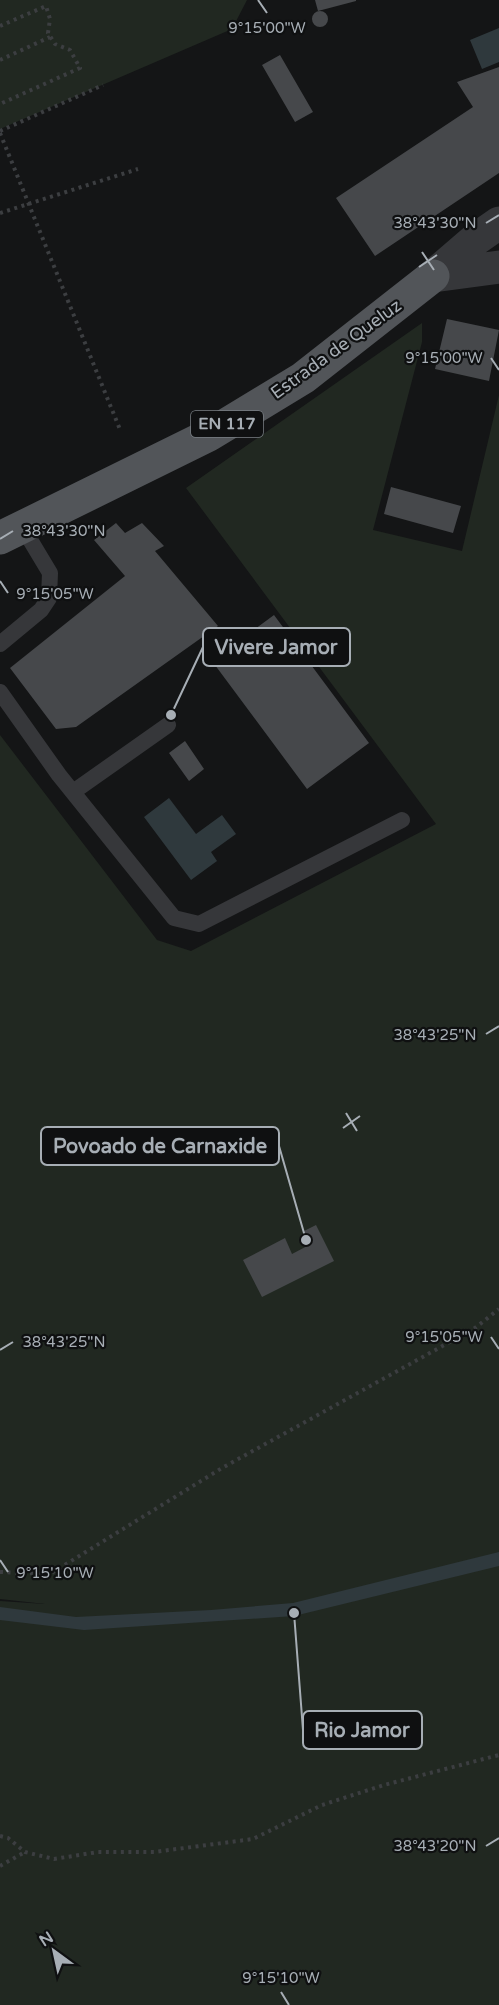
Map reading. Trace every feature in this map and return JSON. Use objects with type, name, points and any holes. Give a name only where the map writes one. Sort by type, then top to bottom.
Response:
[{"type":"main road","name":"Estrada de Queluz","points":[[12,533],[209,435],[303,378],[433,276]]},
{"type":"street","name":"Estrada de Queluz","points":[[433,276],[476,239],[499,223]]},
{"type":"street","points":[[433,276],[499,267]]},
{"type":"lane","points":[[0,644],[41,610],[49,598],[50,573],[12,533]]},
{"type":"lane","points":[[0,692],[74,792],[174,918],[199,924],[402,820]]},
{"type":"lane","points":[[74,792],[168,724]]},
{"type":"path","points":[[0,26],[46,6],[50,19],[48,33],[50,37],[55,44],[70,50],[80,68],[0,104]]},
{"type":"path","points":[[0,60],[50,37]]},
{"type":"path","points":[[103,85],[0,132],[122,432]]},
{"type":"path","points":[[0,213],[138,169]]},
{"type":"path","points":[[0,1572],[50,1574],[222,1468],[475,1328],[499,1309]]},
{"type":"path","points":[[0,1836],[8,1838],[25,1852],[54,1860],[98,1852],[154,1852],[253,1839],[322,1805],[384,1785],[499,1755]]},
{"type":"path","points":[[0,1866],[25,1852]]},
{"type":"shaded area","points":[[0,0],[247,0],[232,29],[0,129]]},
{"type":"shaded area","points":[[499,28],[499,62],[482,69],[470,40]]},
{"type":"shaded area","points":[[422,323],[422,342],[373,530],[462,551],[499,395],[499,2005],[0,2005],[0,1601],[45,1604],[0,1599],[0,735],[157,940],[191,951],[436,824],[186,488]]},
{"type":"shaded area","points":[[169,798],[196,834],[222,815],[236,834],[211,852],[217,861],[191,880],[144,817]]},
{"type":"shaded area","points":[[499,1552],[499,1566],[294,1616],[84,1630],[0,1620],[0,1607],[76,1617],[293,1603]]},
{"type":"building","points":[[315,0],[356,0],[356,1],[318,11]]},
{"type":"building","points":[[317,11],[323,11],[328,19],[326,25],[317,27],[312,22],[312,16]]},
{"type":"building","points":[[280,55],[313,112],[295,122],[262,65]]},
{"type":"building","points":[[499,67],[499,173],[375,256],[336,198],[473,107],[457,82]]},
{"type":"building","points":[[447,319],[499,330],[489,381],[435,369]]},
{"type":"building","points":[[391,487],[461,506],[453,533],[384,514]]},
{"type":"building","points":[[116,523],[125,533],[142,523],[164,546],[155,551],[218,626],[76,727],[56,729],[10,668],[125,576],[94,540]]},
{"type":"building","points":[[274,615],[369,743],[307,789],[212,661]]},
{"type":"building","points":[[185,741],[204,769],[189,781],[169,753]]},
{"type":"building","points":[[316,1225],[334,1261],[262,1297],[243,1260],[285,1238],[292,1254],[311,1244],[304,1231]]},
{"type":"place","name":"Vivere Jamor","points":[[171,715]]},
{"type":"place","name":"Povoado de Carnaxide","points":[[306,1240]]},
{"type":"place","name":"Rio Jamor","points":[[294,1613]]}]
